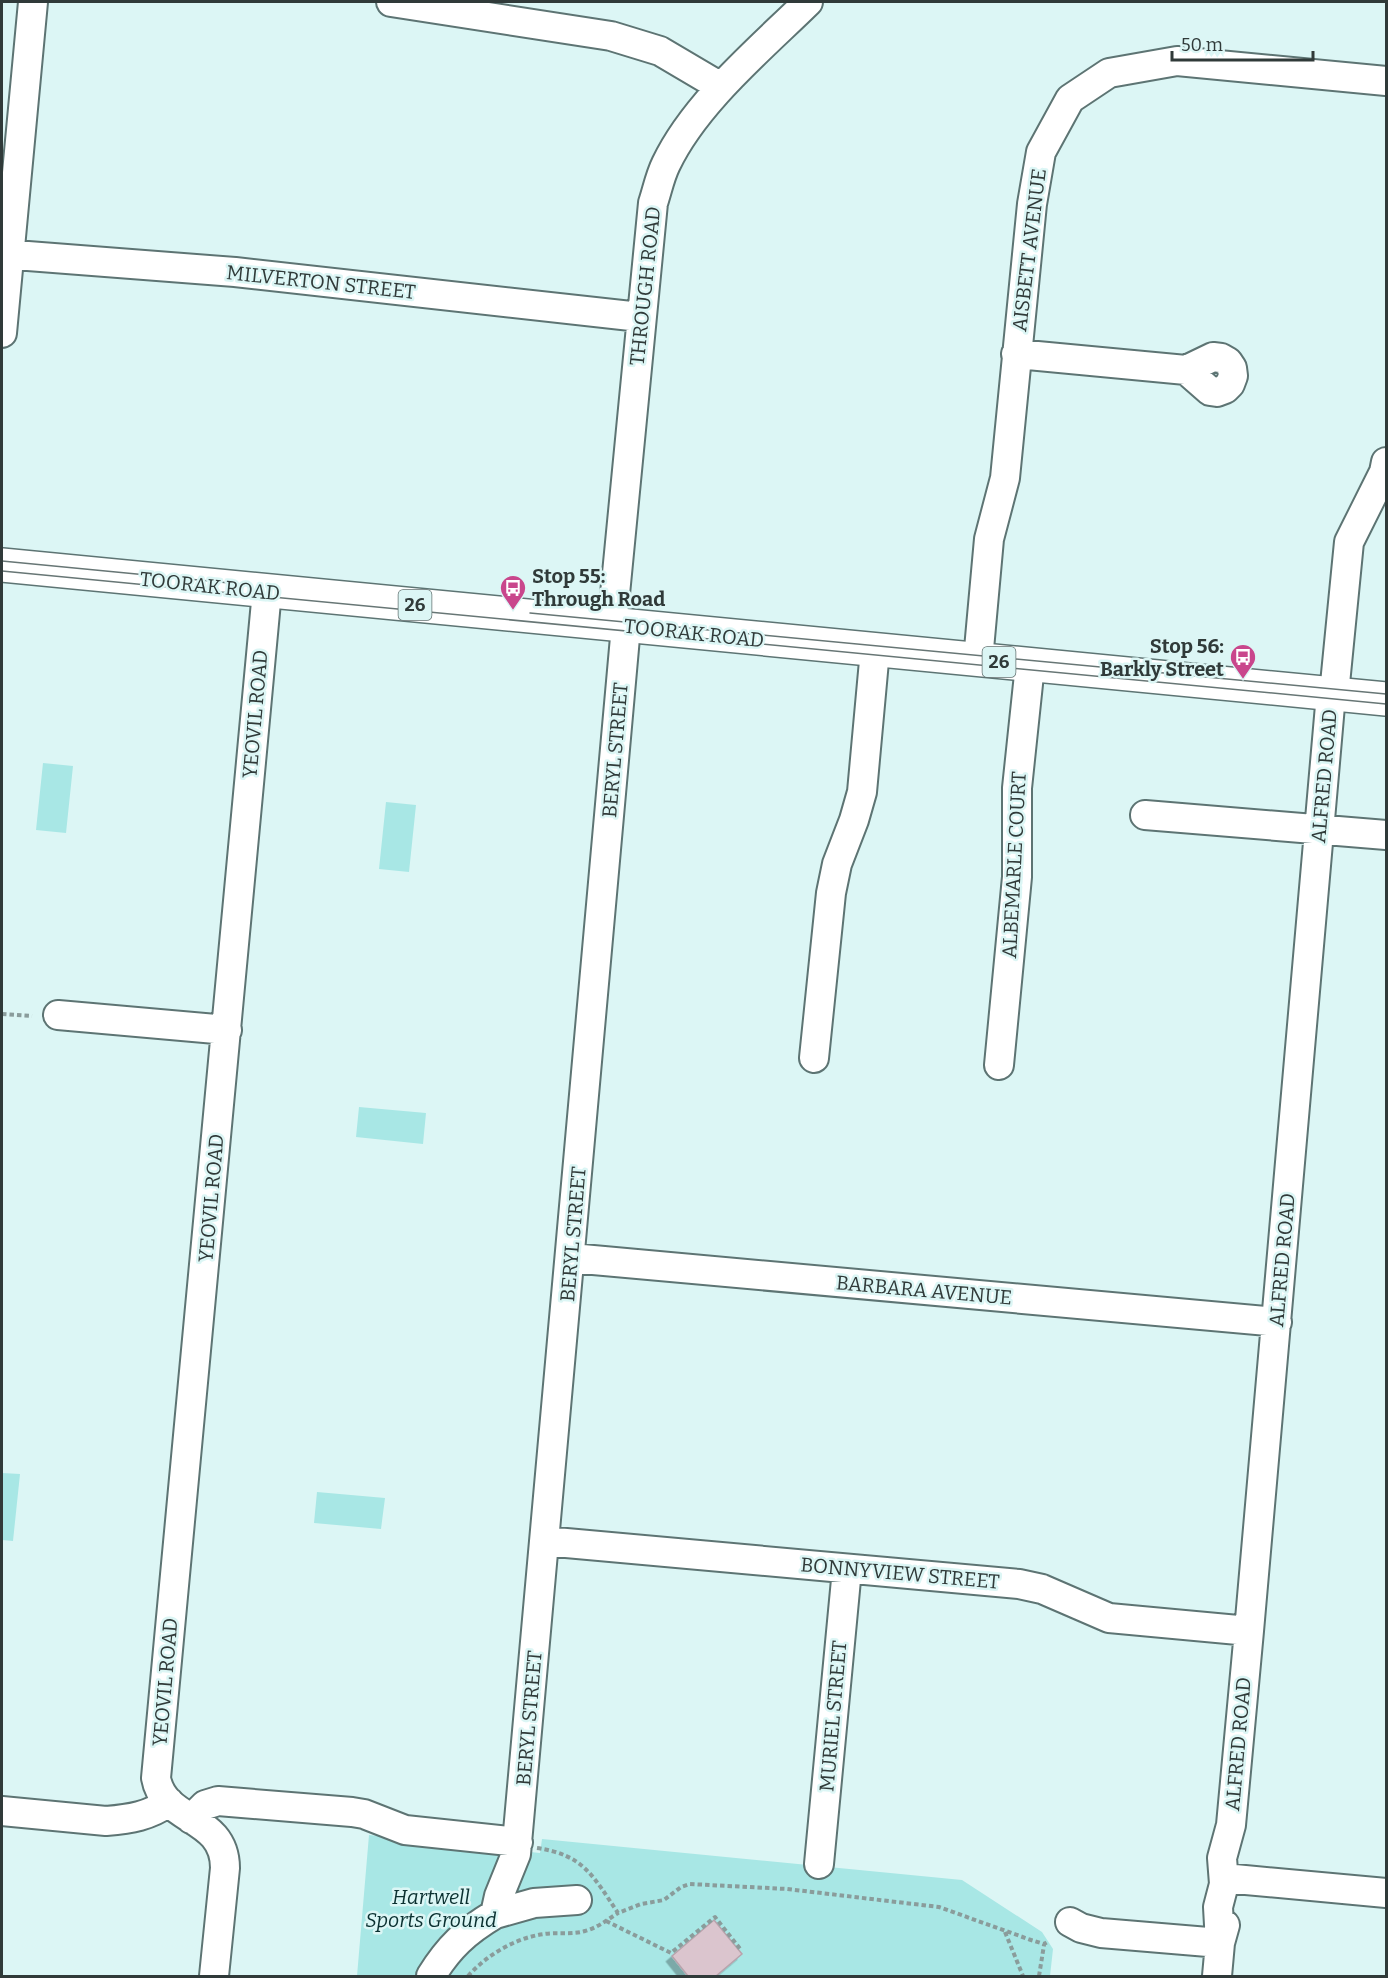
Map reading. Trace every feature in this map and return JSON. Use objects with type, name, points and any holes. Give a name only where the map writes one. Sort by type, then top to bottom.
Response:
[{"type":"highway","name":"TOORAK ROAD","points":[[2,565],[1386,699]]},
{"type":"street","points":[[2,333],[5,254],[33,2]]},
{"type":"street","points":[[391,2],[611,36],[660,51],[721,87]]},
{"type":"street","name":"THROUGH ROAD","points":[[619,626],[640,317],[653,204],[665,165],[684,134],[721,87],[808,2]]},
{"type":"street","name":"AISBETT AVENUE","points":[[978,660],[989,539],[1005,478],[1032,204],[1041,152],[1070,99],[1109,73],[1176,61],[1386,81]]},
{"type":"street","name":"MILVERTON STREET","points":[[5,254],[235,272],[640,317]]},
{"type":"street","points":[[1017,354],[1186,370]]},
{"type":"street","name":"ALFRED ROAD","points":[[1217,1977],[1220,1943],[1233,1879],[1222,1858],[1230,1826],[1249,1631],[1319,830],[1348,542],[1384,472],[1386,462]]},
{"type":"street","name":"YEOVIL ROAD","points":[[180,1811],[158,1785],[157,1771],[267,591]]},
{"type":"street","name":"BERYL STREET","points":[[495,1914],[499,1896],[516,1854],[527,1845],[544,1541],[571,1258],[619,626]]},
{"type":"street","points":[[814,1058],[831,893],[837,864],[862,792],[875,651]]},
{"type":"street","name":"ALBEMARLE COURT","points":[[999,1065],[1017,877],[1017,788],[1030,665]]},
{"type":"street","points":[[1145,815],[1386,835]]},
{"type":"street","points":[[45,1015],[227,1030]]},
{"type":"street","name":"BARBARA AVENUE","points":[[571,1258],[1276,1322]]},
{"type":"street","name":"BONNYVIEW STREET","points":[[544,1541],[1018,1584],[1042,1589],[1109,1618],[1249,1631]]},
{"type":"street","name":"MURIEL STREET","points":[[819,1864],[847,1569]]},
{"type":"street","points":[[2,1811],[106,1821],[141,1817],[156,1811],[180,1811],[218,1801],[352,1812],[364,1814],[405,1830],[527,1845]]},
{"type":"street","points":[[180,1811],[214,1834],[224,1851],[225,1868],[214,1977]]},
{"type":"street","points":[[1233,1879],[1386,1893]]},
{"type":"street","points":[[430,1977],[456,1941],[495,1914],[534,1903],[577,1900]]},
{"type":"street","points":[[1070,1922],[1081,1928],[1101,1933],[1220,1943]]},
{"type":"path","points":[[2,1014],[45,1015]]},
{"type":"path","points":[[527,1845],[564,1854],[582,1865],[618,1913]]},
{"type":"path","points":[[468,1977],[487,1958],[514,1943],[542,1934],[585,1931],[618,1913],[641,1904],[664,1900],[681,1887],[690,1884],[794,1890],[920,1906],[939,1906],[1005,1931],[1047,1943],[1039,1977]]},
{"type":"path","points":[[606,1921],[671,1953],[715,1917],[741,1950]]},
{"type":"path","points":[[1005,1931],[1023,1977]]},
{"type":"green space","points":[[43,763],[73,766],[66,833],[36,830]]},
{"type":"green space","points":[[386,802],[416,805],[409,872],[379,869]]},
{"type":"green space","points":[[359,1107],[426,1113],[423,1144],[356,1137]]},
{"type":"green space","points":[[2,1473],[20,1474],[13,1541],[2,1540]]},
{"type":"green space","points":[[317,1492],[385,1498],[381,1529],[314,1523]]},
{"type":"green space","name":"Hartwell Sports Ground","points":[[369,1835],[540,1853],[542,1839],[962,1880],[1042,1932],[1053,1949],[1050,1976],[357,1976]]},
{"type":"building","points":[[714,1920],[742,1954],[716,1976],[688,1976],[672,1956]]},
{"type":"tram line","points":[[2,561],[240,584]]},
{"type":"tram line","points":[[2,571],[1386,704]]},
{"type":"tram line","points":[[530,613],[1386,694]]},
{"type":"place","name":"Stop 55: Through Road","points":[[513,611]]},
{"type":"place","name":"Stop 56: Barkly Street","points":[[1243,680]]}]
